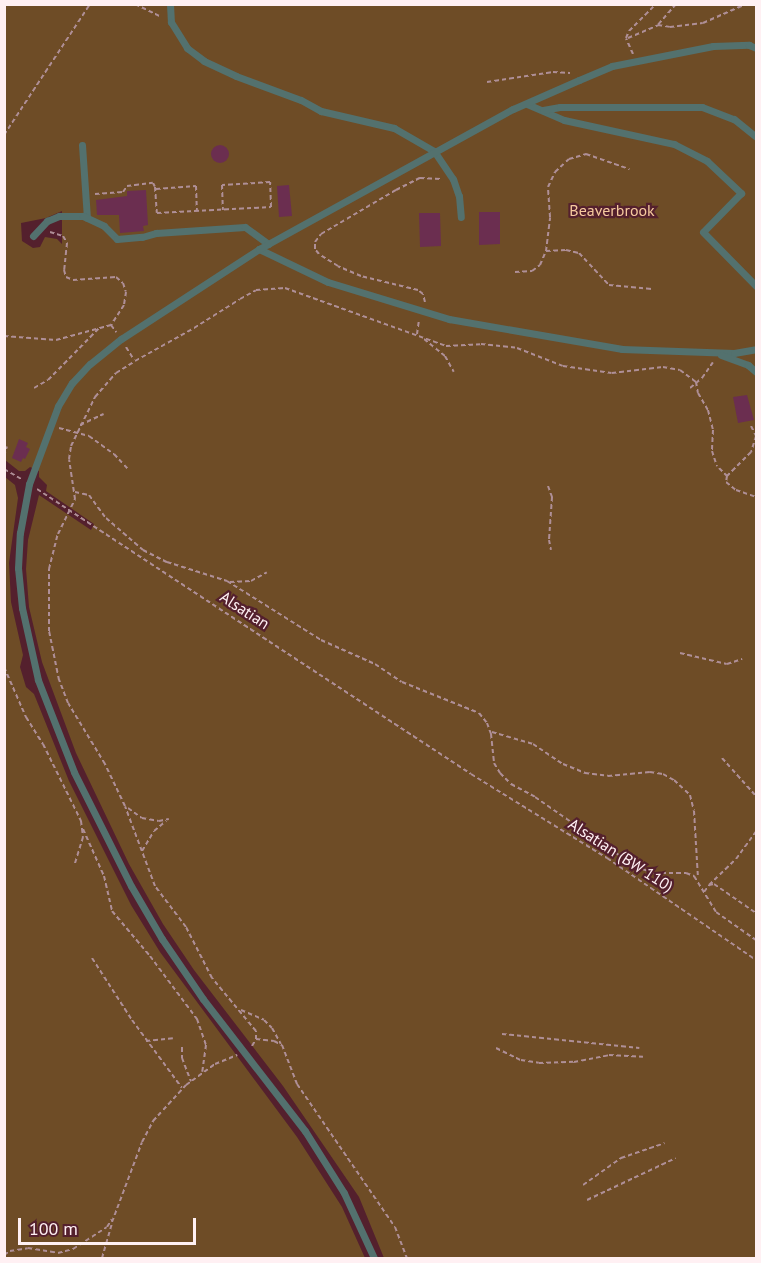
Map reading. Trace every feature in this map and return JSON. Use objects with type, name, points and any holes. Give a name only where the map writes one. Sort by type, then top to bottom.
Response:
[{"type":"lane","points":[[170,4],[171,22],[187,48],[204,61],[236,76],[301,100],[321,111],[394,128],[434,152],[453,179],[459,196],[461,217]]},
{"type":"lane","points":[[374,1258],[344,1193],[305,1131],[197,990],[162,939],[131,886],[74,772],[38,680],[22,608],[18,568],[20,533],[29,484],[58,406],[72,383],[121,339],[259,249],[434,152],[527,105],[612,66],[713,46],[749,45],[756,48]]},
{"type":"lane","points":[[527,105],[564,120],[674,144],[707,161],[741,194],[703,232],[756,286]]},
{"type":"lane","points":[[541,110],[560,107],[702,107],[734,119],[756,137]]},
{"type":"lane","points":[[82,145],[87,218]]},
{"type":"lane","points":[[33,236],[39,229],[59,216],[87,218],[104,226],[117,239],[142,237],[156,233],[245,227],[268,244]]},
{"type":"lane","points":[[259,249],[328,282],[420,312],[611,347],[716,356],[748,365],[756,372]]},
{"type":"lane","points":[[716,356],[755,349]]},
{"type":"lane","points":[[748,365],[748,358],[755,349]]},
{"type":"path","points":[[4,135],[90,4]]},
{"type":"path","points":[[135,4],[171,22]]},
{"type":"path","points":[[635,61],[626,38],[628,31],[656,4]]},
{"type":"path","points":[[626,38],[658,25],[676,4]]},
{"type":"path","points":[[658,25],[670,27],[704,23],[746,4]]},
{"type":"path","points":[[487,82],[565,71],[575,74],[579,80]]},
{"type":"path","points":[[515,272],[532,271],[540,265],[546,251],[550,218],[548,187],[555,172],[569,159],[586,154],[629,169]]},
{"type":"path","points":[[417,335],[420,312],[426,308],[423,294],[418,290],[361,276],[338,266],[319,254],[315,249],[315,242],[321,234],[351,214],[420,178],[453,179]]},
{"type":"path","points":[[84,189],[95,194],[123,192],[127,186],[153,183],[156,189],[157,213],[223,210],[272,207],[270,182],[222,185],[223,210]]},
{"type":"path","points":[[156,189],[196,186],[197,211]]},
{"type":"path","points":[[39,229],[63,236],[67,243],[64,270],[66,277],[74,280],[116,277],[123,283],[126,292],[124,305],[111,325]]},
{"type":"path","points":[[546,251],[566,250],[579,253],[609,285],[652,289]]},
{"type":"path","points":[[102,1258],[142,1142],[153,1121],[182,1088],[202,1072],[245,1051],[256,1039],[255,1031],[212,978],[186,927],[155,886],[125,806],[68,703],[52,648],[49,631],[49,569],[56,542],[70,512],[75,492],[69,459],[75,435],[95,397],[116,374],[135,361],[240,299],[256,290],[285,288],[446,346],[481,344],[517,348],[563,366],[612,373],[680,370],[696,384],[711,420],[712,451],[718,467],[727,476]]},
{"type":"path","points":[[4,336],[56,340],[111,325]]},
{"type":"path","points":[[111,325],[135,361]]},
{"type":"path","points":[[34,388],[48,380],[101,326]]},
{"type":"path","points":[[417,335],[436,346],[454,372]]},
{"type":"path","points":[[690,388],[696,384],[716,356]]},
{"type":"path","points":[[80,425],[104,414]]},
{"type":"path","points":[[751,426],[756,436],[751,452],[727,476],[726,482],[736,490],[756,497]]},
{"type":"path","points":[[75,435],[89,436],[129,470]]},
{"type":"path","points":[[4,456],[7,446]]},
{"type":"path","name":"Alsatian","points":[[4,469],[471,774]]},
{"type":"path","points":[[548,486],[552,496],[549,540],[551,550]]},
{"type":"path","points":[[75,492],[89,495],[106,518],[143,550],[167,562],[227,581],[321,640],[375,664],[402,682],[479,713],[490,731],[494,763],[500,774],[511,784],[535,797],[636,867],[654,873],[686,873],[699,881]]},
{"type":"path","points":[[227,581],[251,581],[267,572]]},
{"type":"path","points":[[680,653],[727,664],[742,660]]},
{"type":"path","points":[[4,667],[26,717],[64,785],[84,829],[104,876],[112,911],[197,1019],[206,1045],[202,1072]]},
{"type":"path","points":[[490,731],[533,744],[563,764],[585,773],[608,776],[650,772],[663,774],[674,780],[690,795],[694,811],[699,881],[704,893],[716,912],[756,940]]},
{"type":"path","points":[[722,758],[756,795]]},
{"type":"path","name":"Alsatian (BW 110)","points":[[471,774],[607,858],[756,960]]},
{"type":"path","points":[[125,806],[142,818],[159,821],[169,819],[154,831],[142,851]]},
{"type":"path","points":[[75,864],[84,829]]},
{"type":"path","points":[[704,893],[709,885],[736,859],[756,831]]},
{"type":"path","points":[[709,885],[720,887],[756,913]]},
{"type":"path","points":[[92,958],[146,1041],[182,1088]]},
{"type":"path","points":[[240,1010],[264,1020],[272,1028],[284,1049],[297,1084],[395,1227],[407,1258]]},
{"type":"path","points":[[502,1034],[639,1048]]},
{"type":"path","points":[[146,1041],[172,1038]]},
{"type":"path","points":[[256,1039],[274,1041],[284,1049]]},
{"type":"path","points":[[182,1047],[182,1058],[191,1081]]},
{"type":"path","points":[[496,1048],[521,1060],[540,1063],[574,1062],[609,1054],[643,1057]]},
{"type":"path","points":[[583,1185],[621,1158],[664,1143]]},
{"type":"path","points":[[587,1200],[618,1183],[676,1158]]},
{"type":"path","points":[[4,1255],[10,1251],[28,1248],[58,1253],[74,1249],[106,1227],[115,1215]]},
{"type":"green space","name":"Beaverbrook","points":[[5,5],[756,5],[756,1258],[384,1258],[359,1197],[283,1086],[194,970],[163,924],[129,864],[76,753],[42,662],[29,607],[26,569],[28,540],[39,495],[91,530],[94,524],[46,491],[47,485],[39,477],[39,471],[30,467],[25,471],[19,471],[5,460]],"holes":[[[62,211],[62,244],[57,239],[45,237],[40,247],[33,248],[22,241],[21,223],[46,218]]]},
{"type":"green space","points":[[5,477],[15,485],[18,498],[9,563],[11,602],[23,655],[20,667],[26,687],[34,694],[69,781],[131,905],[160,952],[297,1137],[342,1207],[365,1258],[5,1258]]},
{"type":"building","points":[[220,145],[226,148],[229,154],[226,160],[220,163],[214,160],[211,154],[214,148]]},
{"type":"building","points":[[289,185],[292,216],[279,217],[277,186]]},
{"type":"building","points":[[146,190],[148,225],[143,226],[144,231],[120,233],[119,215],[97,215],[96,200],[127,196],[127,191]]},
{"type":"building","points":[[479,212],[500,212],[500,244],[479,245]]},
{"type":"building","points":[[419,213],[440,213],[441,246],[420,247]]},
{"type":"building","points":[[747,395],[754,420],[738,423],[733,397]]},
{"type":"building","points":[[19,439],[28,443],[26,447],[30,449],[21,462],[12,458]]}]
